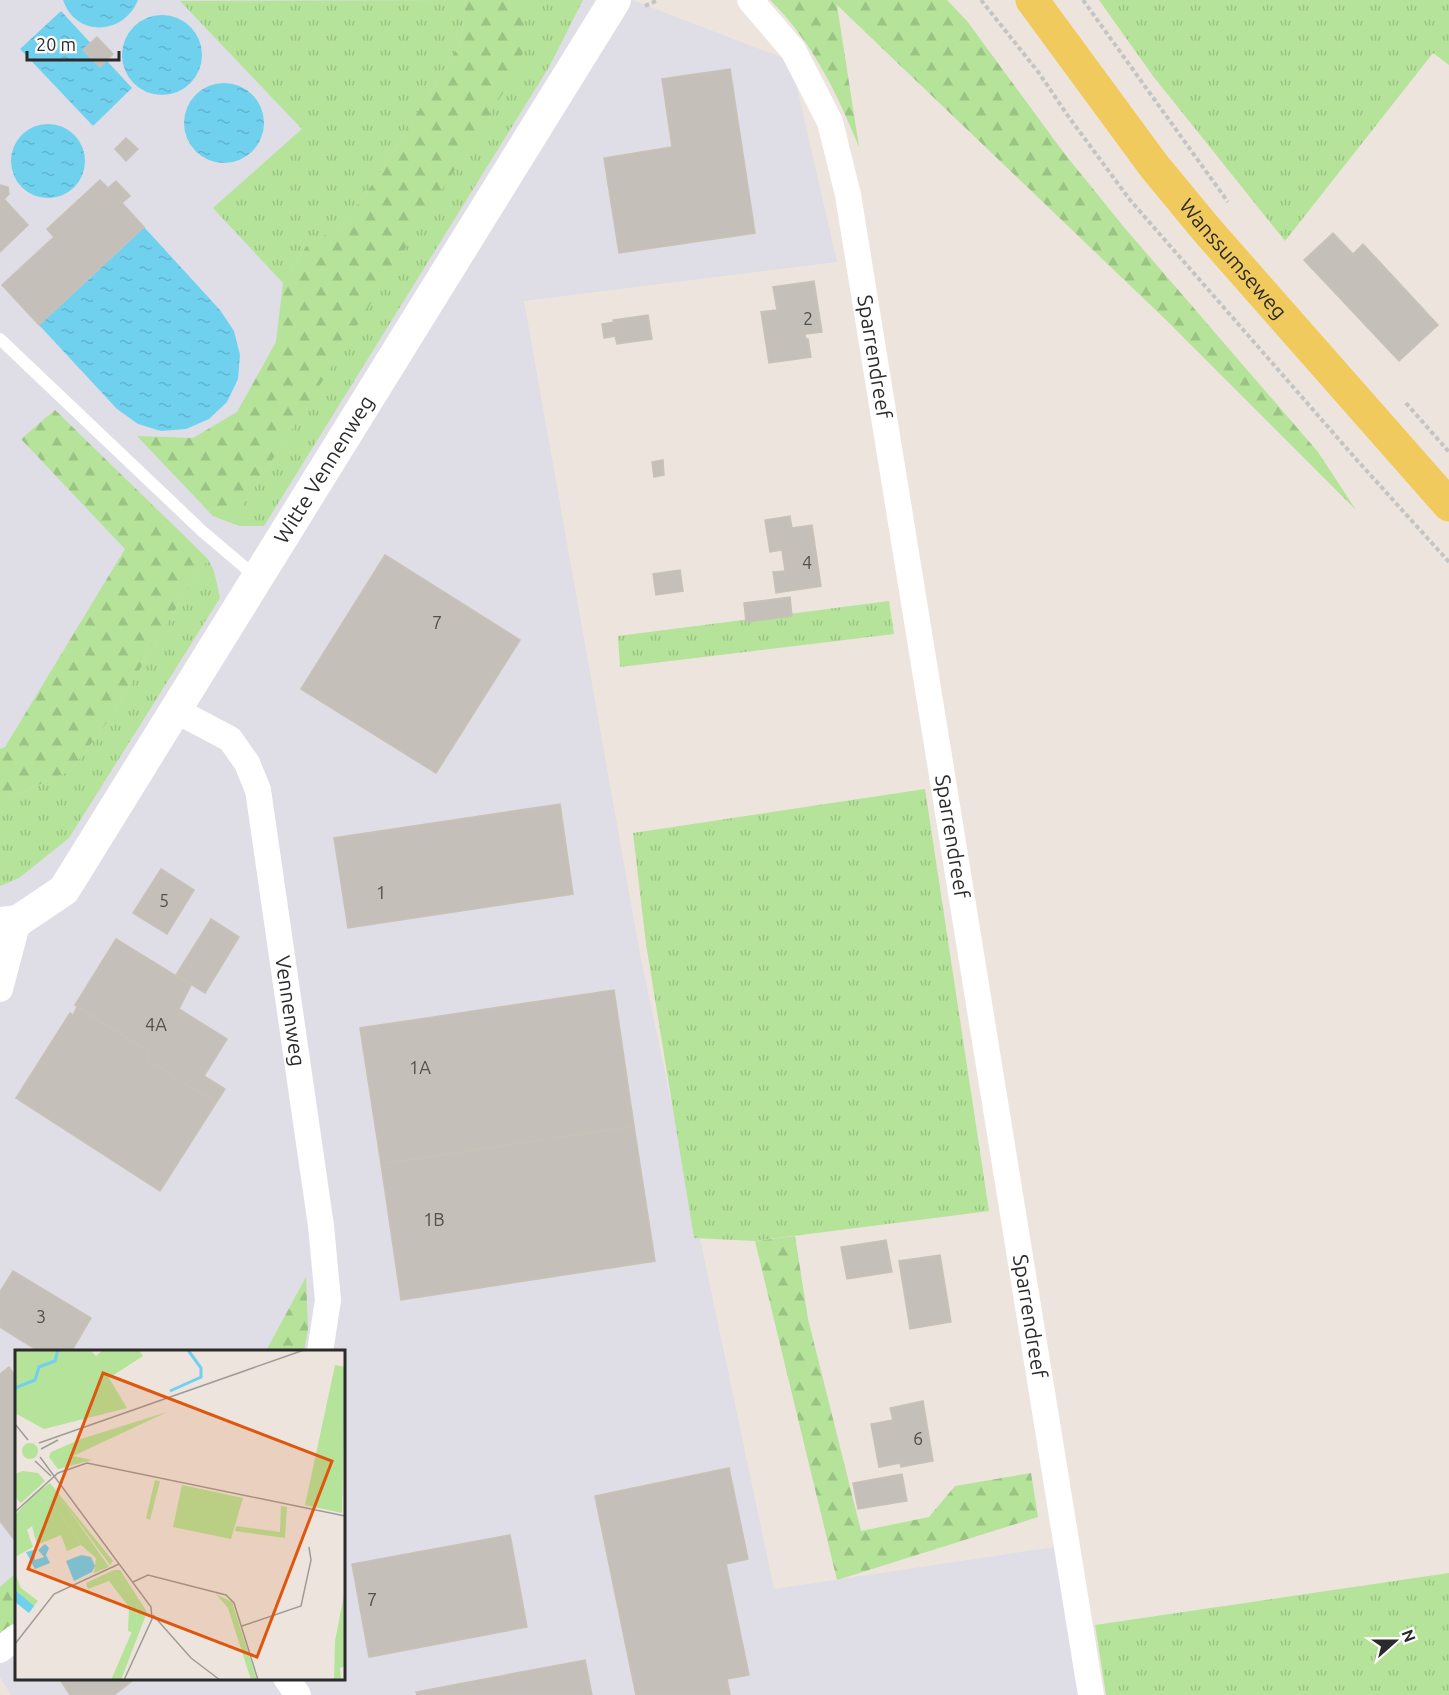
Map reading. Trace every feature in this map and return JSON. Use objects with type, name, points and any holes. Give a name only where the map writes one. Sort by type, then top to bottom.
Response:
[{"type":"main road","name":"Wanssumseweg","points":[[1032,0],[1154,166],[1206,229],[1449,506]]},
{"type":"street","name":"Witte Vennenweg","points":[[0,989],[9,922],[64,890],[615,0]]},
{"type":"street","name":"Sparrendreef","points":[[750,0],[792,50],[831,122],[848,195],[1091,1695]]},
{"type":"street","name":"Vennenweg","points":[[175,710],[230,739],[247,763],[258,790],[321,1226],[328,1300],[320,1350]]},
{"type":"street","points":[[0,1650],[15,1638]]},
{"type":"street","points":[[287,1680],[298,1695]]},
{"type":"lane","points":[[0,339],[184,515],[256,578]]},
{"type":"path","name":"Wanssumseweg","points":[[1083,0],[1234,210]]},
{"type":"path","points":[[1401,398],[1449,452]]},
{"type":"shaded area","points":[[0,0],[632,0],[791,61],[837,262],[524,301],[640,954],[774,1589],[1055,1547],[1079,1695],[11,1695],[0,1677]]},
{"type":"green space","points":[[466,0],[461,42],[377,178],[340,228],[309,242],[283,283],[213,208],[302,129],[180,1]]},
{"type":"green space","points":[[466,0],[524,0],[524,51],[513,77],[231,523],[213,516],[137,436],[193,438],[237,412],[276,342],[283,283],[309,242],[340,228],[377,178],[461,42]]},
{"type":"green space","points":[[524,0],[583,0],[549,67],[264,526],[240,526],[231,523],[284,442],[524,51]]},
{"type":"green space","points":[[770,0],[947,0],[967,21],[1064,153],[1123,226],[1318,452],[1356,510],[1165,319],[837,5],[859,147],[842,107],[811,50]]},
{"type":"green space","points":[[1099,0],[1449,0],[1449,65],[1433,53],[1285,241],[1153,76]]},
{"type":"green space","points":[[55,410],[208,559],[112,716],[70,771],[0,802],[0,749],[5,747],[125,549],[21,439]]},
{"type":"green space","points":[[208,559],[214,571],[220,598],[69,838],[19,878],[0,886],[0,802],[70,771],[112,716]]},
{"type":"green space","points":[[889,601],[894,634],[620,667],[618,636]]},
{"type":"green space","points":[[925,789],[989,1211],[755,1241],[694,1238],[646,944],[633,833]]},
{"type":"green space","points":[[795,1236],[808,1319],[861,1531],[929,1517],[955,1486],[1031,1473],[1038,1517],[837,1580],[755,1241]]},
{"type":"green space","points":[[306,1277],[308,1329],[304,1350],[267,1350]]},
{"type":"green space","points":[[1449,1573],[1449,1695],[1106,1695],[1095,1625]]},
{"type":"green space","points":[[15,1574],[15,1624],[0,1635],[0,1587]]},
{"type":"water","points":[[63,0],[138,0],[131,12],[122,20],[100,27],[89,26],[78,21],[69,12]]},
{"type":"water","points":[[61,11],[132,88],[93,126],[20,49]]},
{"type":"water","points":[[162,15],[177,18],[190,27],[199,40],[202,55],[199,70],[190,83],[177,92],[162,95],[147,92],[134,83],[125,70],[122,55],[125,40],[134,27],[147,18]]},
{"type":"water","points":[[224,83],[239,86],[252,95],[261,108],[264,123],[261,138],[252,151],[239,160],[224,163],[209,160],[196,151],[187,138],[184,123],[187,108],[196,95],[209,86]]},
{"type":"water","points":[[48,124],[62,127],[74,135],[82,147],[85,161],[82,175],[74,187],[62,195],[48,198],[34,195],[22,187],[14,175],[11,161],[14,147],[22,135],[34,127]]},
{"type":"water","points":[[144,227],[220,310],[234,331],[240,355],[238,379],[227,402],[209,419],[186,429],[161,431],[138,424],[117,409],[39,325]]},
{"type":"building","points":[[97,37],[113,54],[100,67],[83,50]]},
{"type":"building","points":[[730,69],[755,233],[619,253],[604,158],[672,147],[662,79]]},
{"type":"building","points":[[126,138],[138,149],[126,161],[115,149]]},
{"type":"building","points":[[100,180],[108,188],[116,181],[130,196],[122,203],[144,227],[39,325],[2,285],[54,237],[47,229]]},
{"type":"building","points":[[0,185],[8,187],[9,194],[4,199],[28,225],[0,252]]},
{"type":"building","points":[[1333,233],[1353,254],[1363,244],[1438,325],[1399,361],[1304,260]]},
{"type":"building","points":[[814,281],[822,332],[805,334],[811,357],[769,363],[761,312],[777,310],[773,287]]},
{"type":"building","points":[[648,315],[652,339],[617,344],[615,336],[604,338],[602,324],[614,322],[613,320]]},
{"type":"building","points":[[663,460],[664,475],[654,477],[652,462]]},
{"type":"building","points":[[790,516],[792,528],[812,525],[821,586],[776,593],[773,572],[785,571],[782,550],[770,552],[765,520]]},
{"type":"building","points":[[385,555],[520,640],[436,773],[301,689]]},
{"type":"building","points":[[680,570],[683,591],[656,595],[653,574]]},
{"type":"building","points":[[790,597],[792,616],[746,622],[744,603]]},
{"type":"building","points":[[560,804],[573,894],[348,928],[334,838]]},
{"type":"building","points":[[161,869],[194,890],[167,934],[133,913]]},
{"type":"building","points":[[211,919],[239,937],[205,993],[176,975]]},
{"type":"building","points":[[116,939],[191,985],[179,1009],[227,1039],[204,1076],[225,1089],[216,1103],[146,1059],[150,1052],[75,1005]]},
{"type":"building","points":[[614,990],[634,1126],[381,1164],[360,1028]]},
{"type":"building","points":[[77,1007],[150,1052],[146,1059],[216,1103],[160,1191],[16,1098],[70,1013],[73,1015]]},
{"type":"building","points":[[634,1126],[655,1261],[401,1300],[381,1164]]},
{"type":"building","points":[[886,1240],[892,1272],[847,1279],[841,1247]]},
{"type":"building","points":[[940,1255],[951,1322],[910,1329],[899,1261]]},
{"type":"building","points":[[13,1271],[91,1318],[72,1350],[37,1350],[0,1327],[0,1292]]},
{"type":"building","points":[[9,1367],[15,1376],[15,1541],[0,1521],[0,1374]]},
{"type":"building","points":[[923,1401],[933,1461],[901,1467],[900,1463],[879,1467],[871,1424],[893,1420],[890,1408]]},
{"type":"building","points":[[729,1468],[748,1559],[726,1564],[749,1675],[727,1679],[730,1695],[636,1695],[595,1496]]},
{"type":"building","points":[[902,1474],[907,1501],[858,1509],[853,1483]]},
{"type":"building","points":[[510,1535],[527,1627],[369,1657],[352,1564]]},
{"type":"building","points":[[585,1660],[592,1695],[417,1695],[416,1692]]},
{"type":"building","points":[[60,1680],[133,1680],[114,1695],[70,1695]]}]
